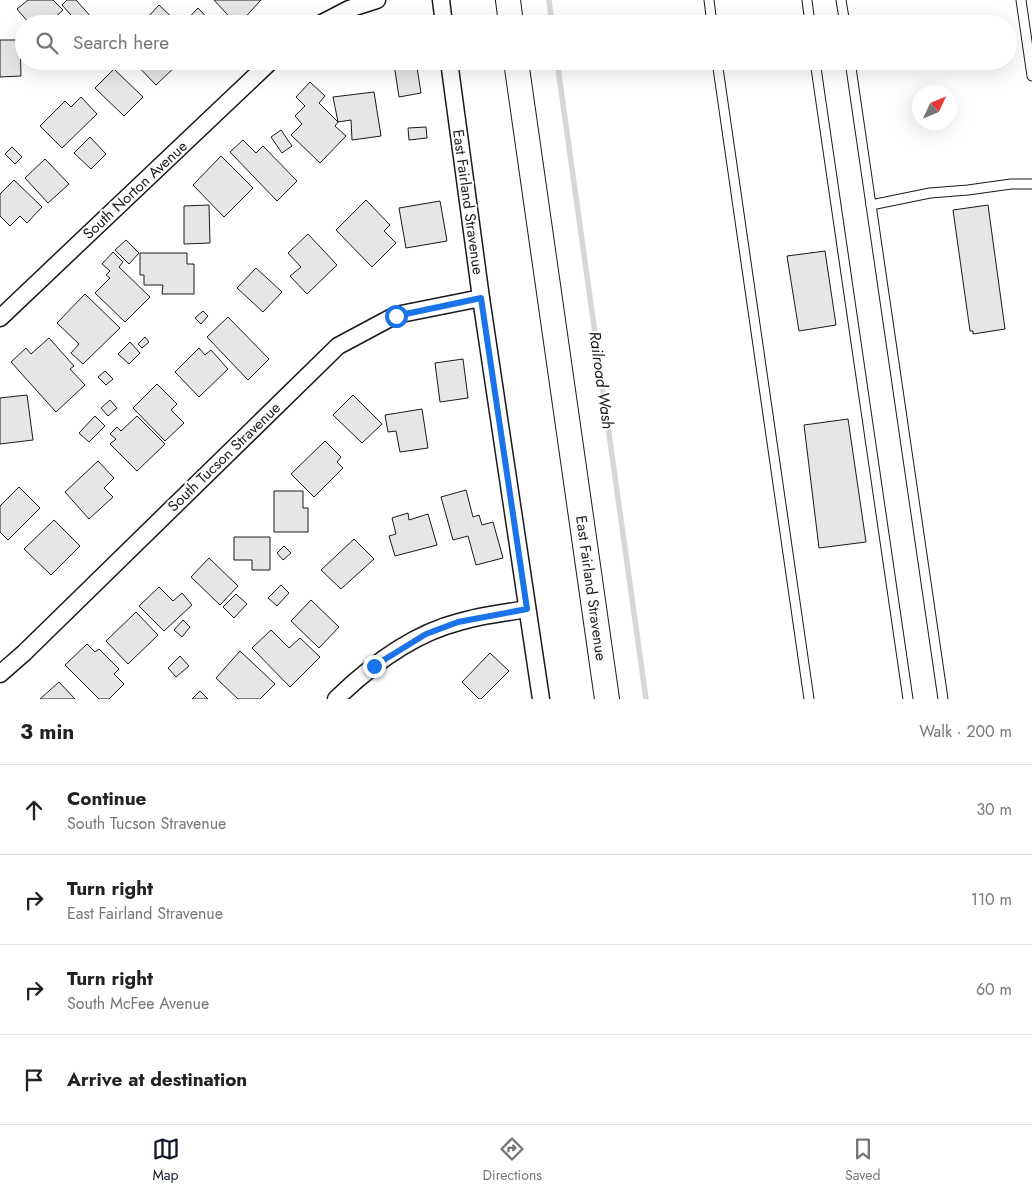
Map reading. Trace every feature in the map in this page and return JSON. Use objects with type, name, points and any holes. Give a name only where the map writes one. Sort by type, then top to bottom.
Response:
[{"type":"street","points":[[337,15],[348,9],[377,0]]},
{"type":"street","points":[[441,0],[443,15]]},
{"type":"street","points":[[508,0],[510,15]]},
{"type":"street","name":"South Norton Avenue","points":[[0,318],[262,70]]},
{"type":"street","name":"East Fairland Stravenue","points":[[450,70],[481,298],[541,699]]},
{"type":"street","name":"East Fairland Stravenue","points":[[517,70],[607,699]]},
{"type":"street","name":"South Tucson Stravenue","points":[[0,674],[24,653],[338,346],[396,316],[481,298]]},
{"type":"street","points":[[336,699],[374,666],[426,634],[458,622],[527,609]]},
{"type":"lane","points":[[709,0],[711,15]]},
{"type":"lane","points":[[807,0],[809,15]]},
{"type":"lane","points":[[841,0],[844,15]]},
{"type":"lane","points":[[1021,0],[1032,76]]},
{"type":"lane","points":[[719,70],[809,699]]},
{"type":"lane","points":[[816,70],[908,699]]},
{"type":"lane","points":[[851,70],[943,699]]},
{"type":"lane","points":[[871,205],[930,193],[1011,184],[1032,184]]},
{"type":"building","points":[[28,0],[53,0],[63,10],[58,15],[22,15],[17,9]]},
{"type":"building","points":[[67,0],[76,0],[89,15],[71,15],[62,5]]},
{"type":"building","points":[[214,0],[261,0],[247,15],[228,15]]},
{"type":"building","points":[[159,5],[170,15],[150,15]]},
{"type":"building","points":[[198,8],[205,15],[191,15]]},
{"type":"building","points":[[0,40],[15,40],[15,70],[21,70],[21,76],[0,77]]},
{"type":"building","points":[[115,70],[143,97],[124,116],[95,88]]},
{"type":"building","points":[[142,70],[172,70],[156,85]]},
{"type":"building","points":[[395,70],[417,70],[421,93],[399,97]]},
{"type":"building","points":[[310,82],[325,96],[319,103],[338,122],[335,126],[346,136],[320,163],[291,135],[302,124],[295,116],[305,106],[296,97]]},
{"type":"building","points":[[374,92],[381,136],[352,140],[351,120],[338,122],[333,97]]},
{"type":"building","points":[[81,97],[97,114],[62,148],[40,126],[65,101],[71,107]]},
{"type":"building","points":[[426,127],[427,138],[409,140],[408,128]]},
{"type":"building","points":[[281,130],[292,146],[282,153],[271,137]]},
{"type":"building","points":[[90,137],[106,154],[91,169],[74,153]]},
{"type":"building","points":[[243,140],[256,153],[263,146],[297,181],[277,201],[230,152]]},
{"type":"building","points":[[12,147],[22,157],[15,164],[5,154]]},
{"type":"building","points":[[221,156],[253,188],[224,217],[193,185]]},
{"type":"building","points":[[45,159],[69,184],[48,203],[25,178]]},
{"type":"building","points":[[14,180],[42,207],[27,223],[20,216],[10,226],[0,216],[0,194]]},
{"type":"building","points":[[366,200],[390,225],[384,231],[396,243],[372,267],[336,230]]},
{"type":"building","points":[[440,201],[447,241],[406,248],[399,208]]},
{"type":"building","points":[[209,205],[210,243],[184,244],[184,206]]},
{"type":"building","points":[[988,205],[1005,329],[973,334],[973,331],[970,331],[953,210]]},
{"type":"building","points":[[308,234],[337,265],[307,294],[290,276],[301,267],[288,253]]},
{"type":"building","points":[[126,240],[139,253],[129,264],[115,250]]},
{"type":"building","points":[[825,251],[836,325],[799,331],[787,256]]},
{"type":"building","points":[[113,252],[123,262],[119,267],[150,297],[125,322],[95,293],[110,278],[106,275],[110,271],[102,264]]},
{"type":"building","points":[[140,253],[187,253],[187,264],[194,264],[194,294],[162,294],[163,285],[144,285],[144,275],[140,275]]},
{"type":"building","points":[[256,268],[282,292],[263,312],[237,288]]},
{"type":"building","points":[[85,294],[120,328],[83,364],[71,353],[79,344],[57,323]]},
{"type":"building","points":[[203,311],[208,316],[201,324],[195,318]]},
{"type":"building","points":[[228,317],[269,359],[248,380],[207,337]]},
{"type":"building","points":[[145,337],[149,342],[142,348],[138,344]]},
{"type":"building","points":[[49,338],[74,366],[70,369],[85,385],[56,412],[11,362],[26,348],[31,354]]},
{"type":"building","points":[[130,342],[140,353],[129,364],[118,354]]},
{"type":"building","points":[[199,348],[205,355],[211,350],[228,369],[199,397],[175,372]]},
{"type":"building","points":[[463,359],[468,398],[440,402],[435,363]]},
{"type":"building","points":[[105,371],[113,379],[106,385],[98,377]]},
{"type":"building","points":[[157,384],[177,404],[171,410],[184,423],[165,441],[133,408]]},
{"type":"building","points":[[27,395],[33,440],[0,444],[0,398]]},
{"type":"building","points":[[353,395],[382,424],[362,443],[333,415]]},
{"type":"building","points":[[110,400],[117,408],[108,416],[101,408]]},
{"type":"building","points":[[422,409],[428,448],[400,452],[396,431],[388,432],[385,415]]},
{"type":"building","points":[[95,416],[105,426],[89,442],[79,433]]},
{"type":"building","points":[[137,416],[165,444],[137,471],[110,444],[116,439],[110,434],[117,427],[121,431]]},
{"type":"building","points":[[848,419],[866,542],[819,548],[804,425]]},
{"type":"building","points":[[325,441],[341,457],[337,462],[343,468],[314,497],[291,474]]},
{"type":"building","points":[[98,461],[114,478],[104,488],[113,497],[89,519],[65,492]]},
{"type":"building","points":[[19,487],[40,508],[8,540],[0,532],[0,506]]},
{"type":"building","points":[[466,490],[473,517],[479,515],[482,525],[493,522],[503,558],[476,565],[468,536],[453,540],[441,497]]},
{"type":"building","points":[[274,491],[303,491],[303,508],[308,508],[308,532],[274,532]]},
{"type":"building","points":[[408,513],[409,520],[428,514],[437,545],[395,556],[389,536],[396,534],[392,518]]},
{"type":"building","points":[[54,520],[80,546],[51,575],[24,549]]},
{"type":"building","points":[[234,537],[270,537],[270,570],[252,570],[252,560],[234,560]]},
{"type":"building","points":[[354,539],[374,559],[341,589],[321,570]]},
{"type":"building","points":[[284,546],[291,553],[283,560],[277,553]]},
{"type":"building","points":[[209,558],[238,586],[220,605],[191,577]]},
{"type":"building","points":[[281,585],[289,593],[277,606],[268,598]]},
{"type":"building","points":[[159,587],[173,601],[182,593],[192,605],[164,631],[139,606]]},
{"type":"building","points":[[236,594],[247,604],[234,618],[223,607]]},
{"type":"building","points":[[311,600],[339,627],[319,648],[291,621]]},
{"type":"building","points":[[136,612],[158,635],[128,664],[106,641]]},
{"type":"building","points":[[183,620],[190,627],[182,637],[174,630]]},
{"type":"building","points":[[271,630],[289,648],[300,638],[320,657],[290,687],[252,648]]},
{"type":"building","points":[[87,644],[95,652],[99,649],[119,669],[114,674],[124,684],[109,699],[99,699],[65,665]]},
{"type":"building","points":[[240,651],[275,684],[260,699],[238,699],[216,678]]},
{"type":"building","points":[[490,653],[509,671],[479,699],[462,682]]},
{"type":"building","points":[[180,656],[189,666],[176,677],[168,668]]},
{"type":"building","points":[[59,682],[75,699],[40,699]]},
{"type":"building","points":[[200,691],[208,699],[192,699]]},
{"type":"waterway","name":"Railroad Wash","points":[[549,0],[551,15]]},
{"type":"waterway","name":"Railroad Wash","points":[[558,70],[646,699]]},
{"type":"route","points":[[374,666],[426,634],[458,622],[527,609],[481,298],[396,316]]}]
